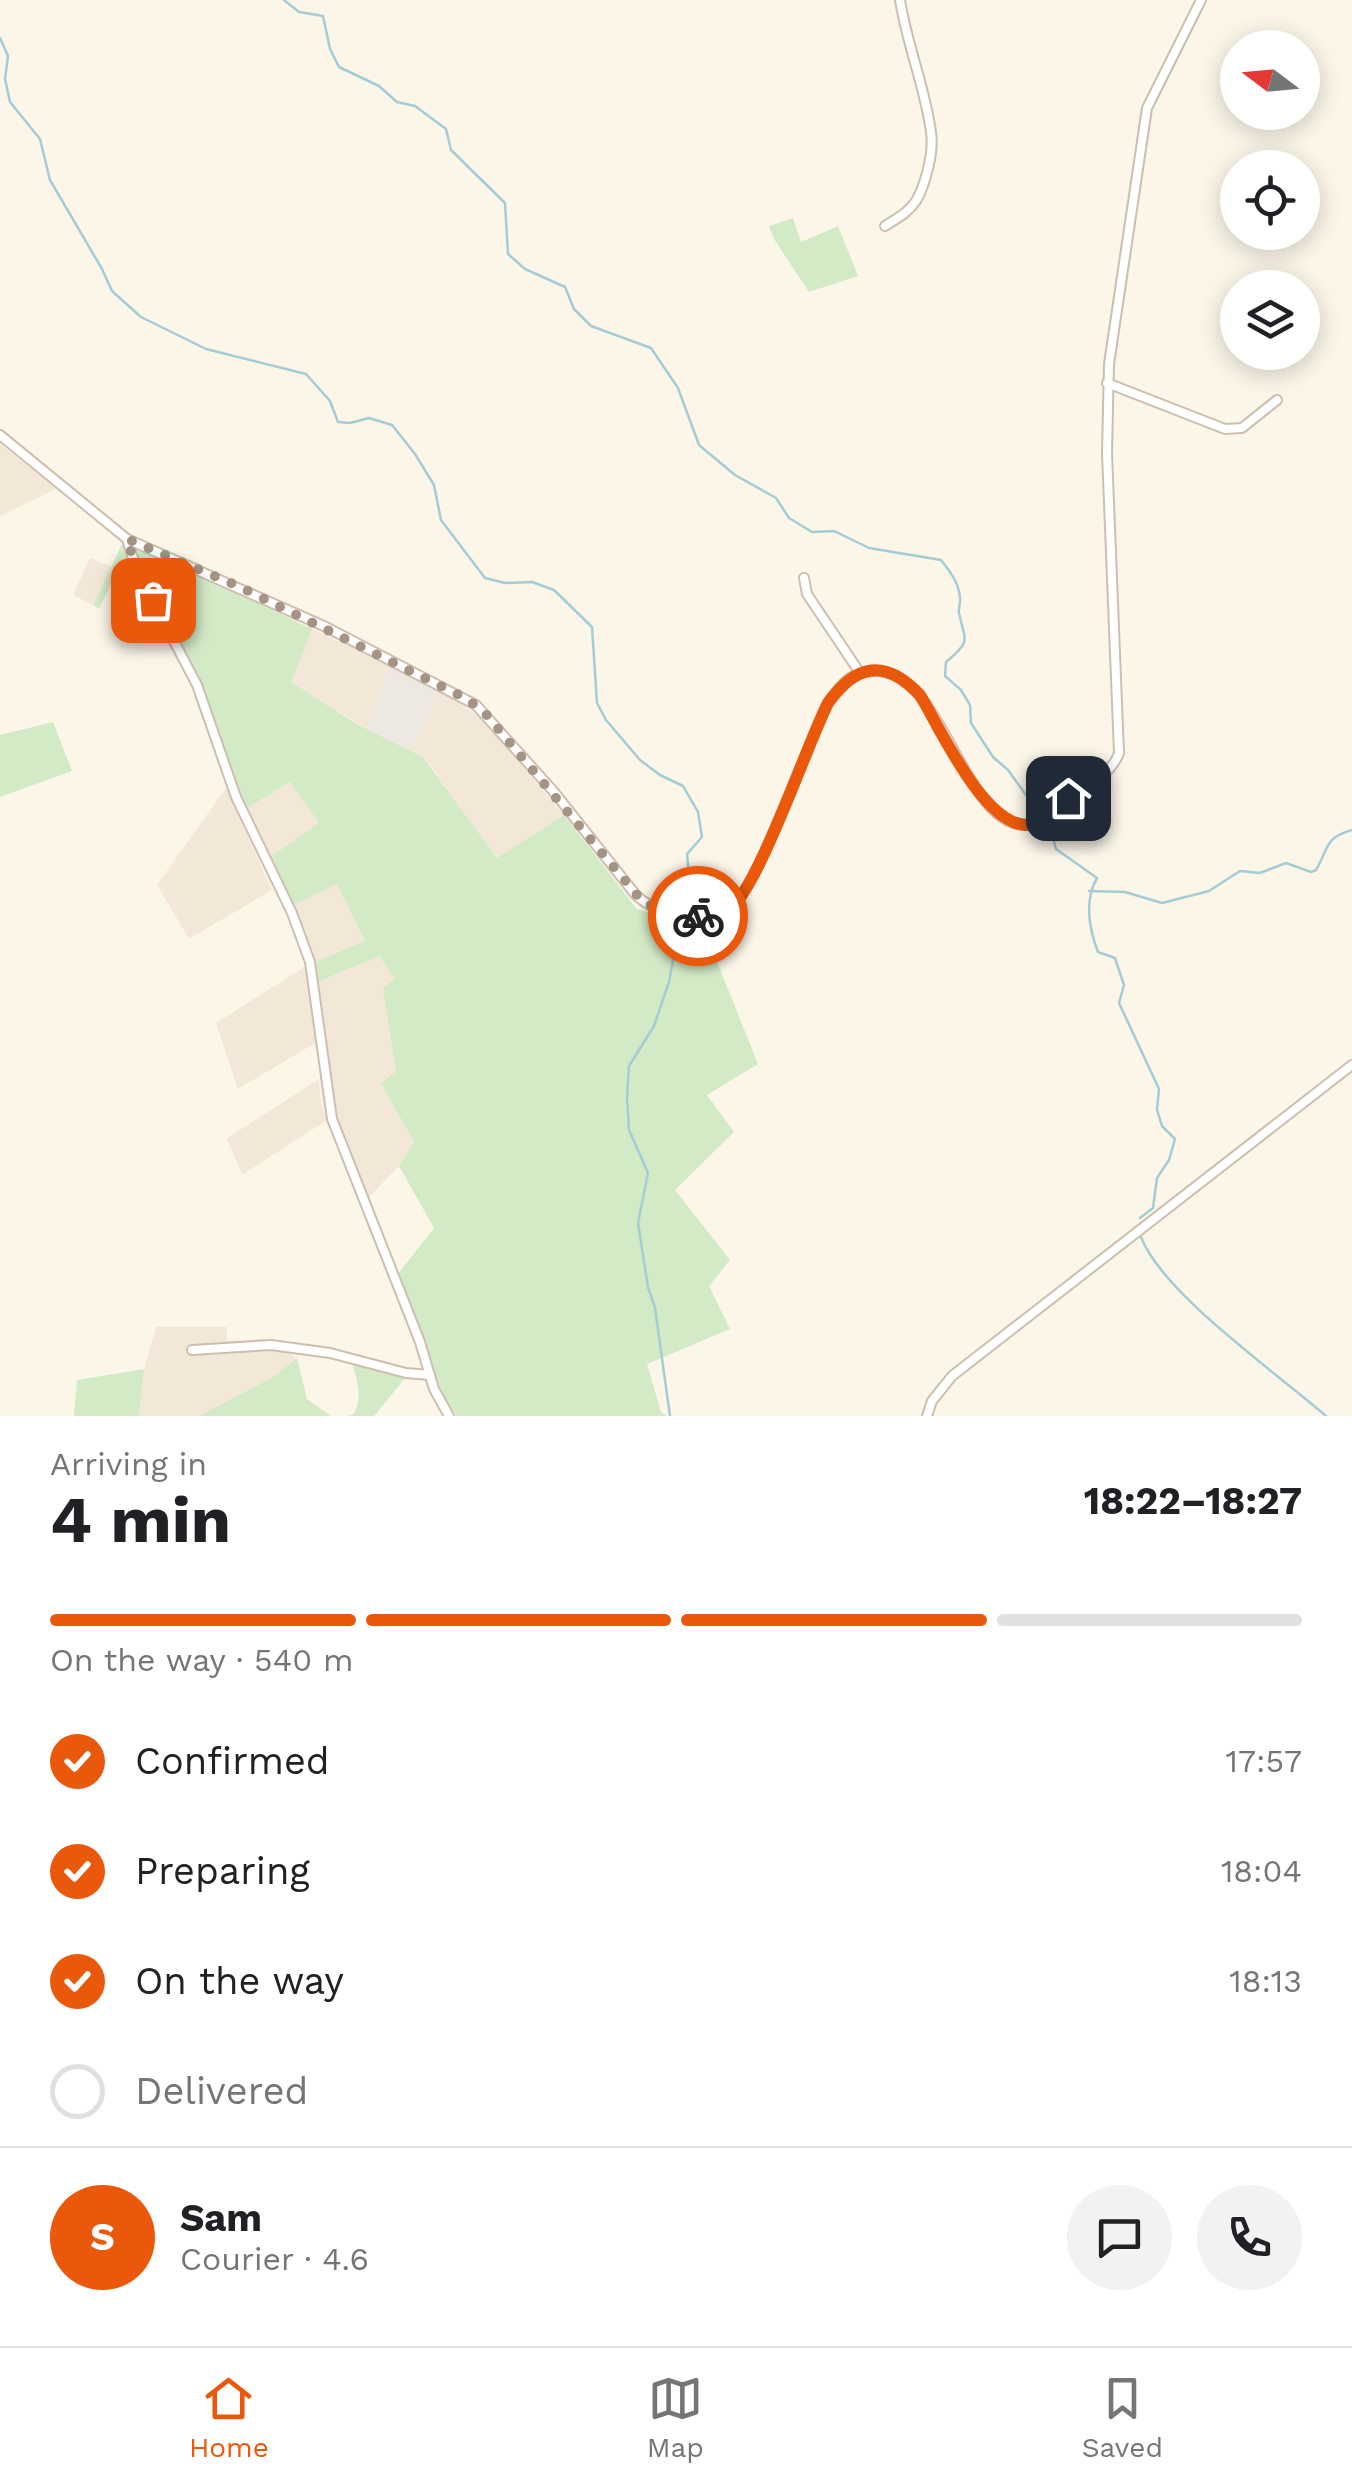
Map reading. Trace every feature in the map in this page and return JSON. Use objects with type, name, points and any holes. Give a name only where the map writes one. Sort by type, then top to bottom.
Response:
[{"type":"street","points":[[885,226],[906,213],[916,200],[928,167],[932,135],[900,0]]},
{"type":"street","points":[[0,435],[127,539],[326,627],[476,705],[651,907],[690,915],[718,914],[736,902],[756,870],[828,703],[844,682],[860,673],[883,671],[910,684],[989,804],[1015,824],[1032,824],[1104,777],[1114,766],[1120,747],[1110,574],[1107,384],[1147,108],[1201,0]]},
{"type":"street","points":[[1107,384],[1226,429],[1242,428],[1276,400]]},
{"type":"street","points":[[127,539],[137,571],[197,685],[236,797],[292,913],[310,962],[329,1110],[449,1416]]},
{"type":"street","points":[[804,578],[806,594],[860,673]]},
{"type":"street","points":[[927,1416],[932,1401],[952,1376],[1352,1065]]},
{"type":"street","points":[[192,1350],[271,1345],[330,1353],[406,1373],[430,1375]]},
{"type":"shaded area","points":[[0,444],[56,489],[0,516]]},
{"type":"shaded area","points":[[90,558],[111,567],[93,605],[73,595]]},
{"type":"shaded area","points":[[312,629],[390,664],[367,729],[290,682]]},
{"type":"shaded area","points":[[390,664],[437,687],[425,728],[407,749],[367,729]]},
{"type":"shaded area","points":[[437,687],[481,718],[564,815],[497,859],[424,757],[407,749],[425,728]]},
{"type":"shaded area","points":[[290,782],[320,824],[269,858],[246,809]]},
{"type":"shaded area","points":[[226,788],[272,890],[189,939],[157,885]]},
{"type":"shaded area","points":[[337,883],[365,941],[315,962],[292,906]]},
{"type":"shaded area","points":[[379,956],[395,979],[396,1071],[381,1084],[414,1143],[399,1166],[367,1199],[338,1121],[318,982]]},
{"type":"shaded area","points":[[306,966],[317,1042],[238,1089],[216,1023]]},
{"type":"shaded area","points":[[319,1079],[327,1120],[242,1175],[227,1138]]},
{"type":"shaded area","points":[[156,1327],[227,1327],[227,1341],[265,1339],[297,1358],[273,1377],[199,1416],[139,1416],[144,1369]]},
{"type":"green space","points":[[793,218],[801,242],[838,226],[858,276],[809,292],[769,226]]},
{"type":"green space","points":[[122,544],[137,546],[312,629],[291,682],[357,724],[423,757],[497,858],[564,815],[637,909],[704,929],[758,1064],[707,1095],[734,1132],[675,1190],[730,1260],[709,1286],[730,1329],[647,1364],[661,1412],[667,1416],[457,1416],[443,1395],[398,1274],[434,1228],[399,1166],[414,1142],[381,1084],[396,1071],[383,988],[395,979],[379,956],[318,982],[315,962],[365,941],[337,884],[292,906],[269,858],[319,823],[290,782],[246,809],[199,677],[171,625],[162,630],[138,584],[117,571],[99,609],[93,605]]},
{"type":"green space","points":[[53,722],[72,771],[0,797],[0,735]]},
{"type":"green space","points":[[297,1358],[307,1399],[331,1416],[199,1416],[273,1377]]},
{"type":"green space","points":[[352,1362],[406,1377],[374,1416],[347,1416],[354,1414],[358,1401]]},
{"type":"green space","points":[[144,1369],[139,1416],[74,1416],[77,1380]]},
{"type":"waterway","points":[[284,0],[299,12],[323,16],[330,49],[339,67],[379,86],[397,102],[415,106],[446,129],[451,150],[505,203],[508,254],[525,269],[565,287],[574,309],[591,326],[651,348],[678,388],[699,445],[735,475],[776,498],[789,518],[812,532],[834,531],[869,548],[941,560],[959,591],[964,635],[960,649],[946,662],[945,676],[961,690],[970,705],[971,723],[993,757],[1026,795],[1052,834],[1056,849],[1097,878],[1089,905],[1095,943],[1098,952],[1115,958],[1124,985],[1119,1003],[1159,1089],[1157,1110],[1162,1126],[1175,1139],[1169,1160],[1157,1178],[1153,1208],[1140,1218]]},
{"type":"waterway","points":[[0,38],[8,56],[5,79],[10,102],[40,139],[50,180],[112,291],[141,317],[206,349],[306,374],[330,401],[338,422],[369,418],[392,425],[434,485],[441,520],[485,578],[505,583],[532,582],[554,590],[592,627],[597,703],[606,720],[640,760],[683,786],[698,812],[702,837],[687,854],[689,876],[669,982],[654,1026],[629,1066],[627,1098],[629,1130],[648,1173],[638,1223],[670,1416]]},
{"type":"waterway","points":[[1089,891],[1125,892],[1162,903],[1209,891],[1240,871],[1260,873],[1286,863],[1311,872],[1316,870],[1332,840],[1352,830]]},
{"type":"waterway","points":[[1141,1237],[1153,1259],[1196,1307],[1326,1416]]},
{"type":"way so far","points":[[153,600],[137,571],[127,539],[238,586],[467,699],[485,713],[554,792],[642,901],[661,910],[698,916]]},
{"type":"route","points":[[698,916],[729,910],[736,902],[756,870],[828,703],[844,682],[860,673],[883,671],[910,684],[989,804],[1010,822],[1030,825],[1068,798]]}]
